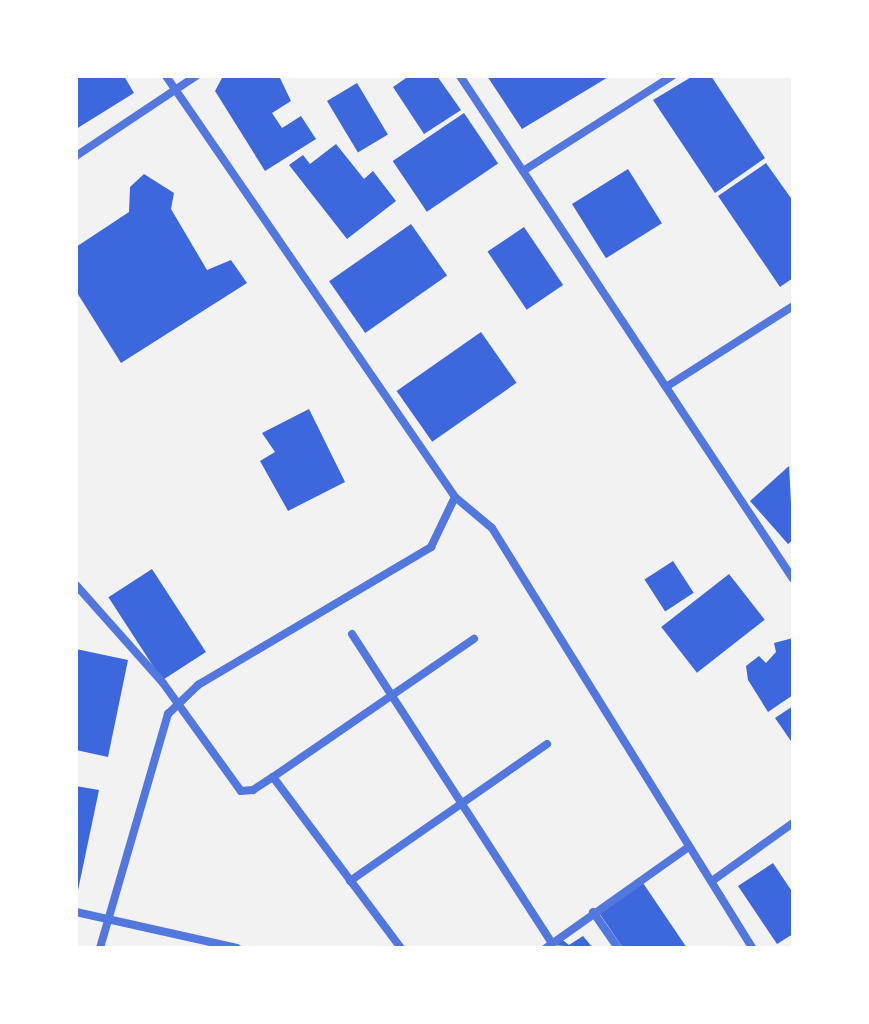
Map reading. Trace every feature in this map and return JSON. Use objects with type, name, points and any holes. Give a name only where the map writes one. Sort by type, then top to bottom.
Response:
[{"type":"street","points":[[166,76],[455,497],[492,528],[687,848],[712,881],[752,948]]},
{"type":"street","points":[[76,156],[196,76]]},
{"type":"street","points":[[460,76],[793,579]]},
{"type":"street","points":[[523,171],[672,76]]},
{"type":"street","points":[[666,387],[793,306]]},
{"type":"street","points":[[100,948],[159,736],[178,703],[198,685],[431,547],[455,497]]},
{"type":"street","points":[[76,585],[178,703],[241,791],[253,790],[273,777],[474,639]]},
{"type":"street","points":[[352,634],[549,945],[687,848]]},
{"type":"street","points":[[350,881],[547,744]]},
{"type":"street","points":[[273,777],[401,948]]},
{"type":"street","points":[[712,881],[793,823]]},
{"type":"street","points":[[76,912],[237,948]]},
{"type":"street","points":[[593,912],[618,948]]},
{"type":"building","points":[[76,76],[124,76],[134,93],[76,129]]},
{"type":"building","points":[[223,76],[279,76],[291,101],[272,113],[282,128],[301,116],[316,139],[265,171],[215,91]]},
{"type":"building","points":[[409,76],[437,76],[461,110],[424,134],[393,87]]},
{"type":"building","points":[[487,76],[610,76],[522,129]]},
{"type":"building","points":[[693,76],[711,76],[765,158],[715,193],[653,100]]},
{"type":"building","points":[[357,83],[388,134],[358,152],[327,101]]},
{"type":"building","points":[[464,113],[498,164],[427,212],[393,161]]},
{"type":"building","points":[[336,144],[364,179],[373,171],[396,201],[347,239],[289,165],[303,155],[310,164]]},
{"type":"building","points":[[766,163],[793,201],[793,278],[780,287],[718,196]]},
{"type":"building","points":[[628,169],[662,223],[606,258],[572,204]]},
{"type":"building","points":[[144,174],[174,193],[171,209],[207,270],[231,260],[247,283],[121,363],[76,291],[76,247],[129,212],[130,187]]},
{"type":"building","points":[[411,224],[447,276],[365,333],[329,281]]},
{"type":"building","points":[[524,227],[563,285],[527,310],[488,252]]},
{"type":"building","points":[[481,332],[517,383],[432,442],[397,391]]},
{"type":"building","points":[[309,409],[345,482],[288,511],[260,461],[275,452],[262,433]]},
{"type":"building","points":[[789,466],[793,540],[788,544],[750,501]]},
{"type":"building","points":[[673,561],[694,593],[665,611],[644,580]]},
{"type":"building","points":[[152,569],[206,652],[162,680],[108,597]]},
{"type":"building","points":[[729,574],[765,620],[697,673],[661,627]]},
{"type":"building","points":[[793,638],[793,695],[768,712],[748,680],[746,666],[759,656],[766,663],[776,652],[774,643]]},
{"type":"building","points":[[76,649],[128,660],[108,757],[76,750]]},
{"type":"building","points":[[793,706],[793,744],[775,718]]},
{"type":"building","points":[[76,786],[99,790],[77,895],[76,895]]},
{"type":"building","points":[[773,863],[793,893],[793,934],[777,944],[738,886]]},
{"type":"building","points":[[643,883],[687,948],[623,948],[599,913]]},
{"type":"building","points":[[583,936],[593,948],[552,945],[560,938],[569,945]]}]
